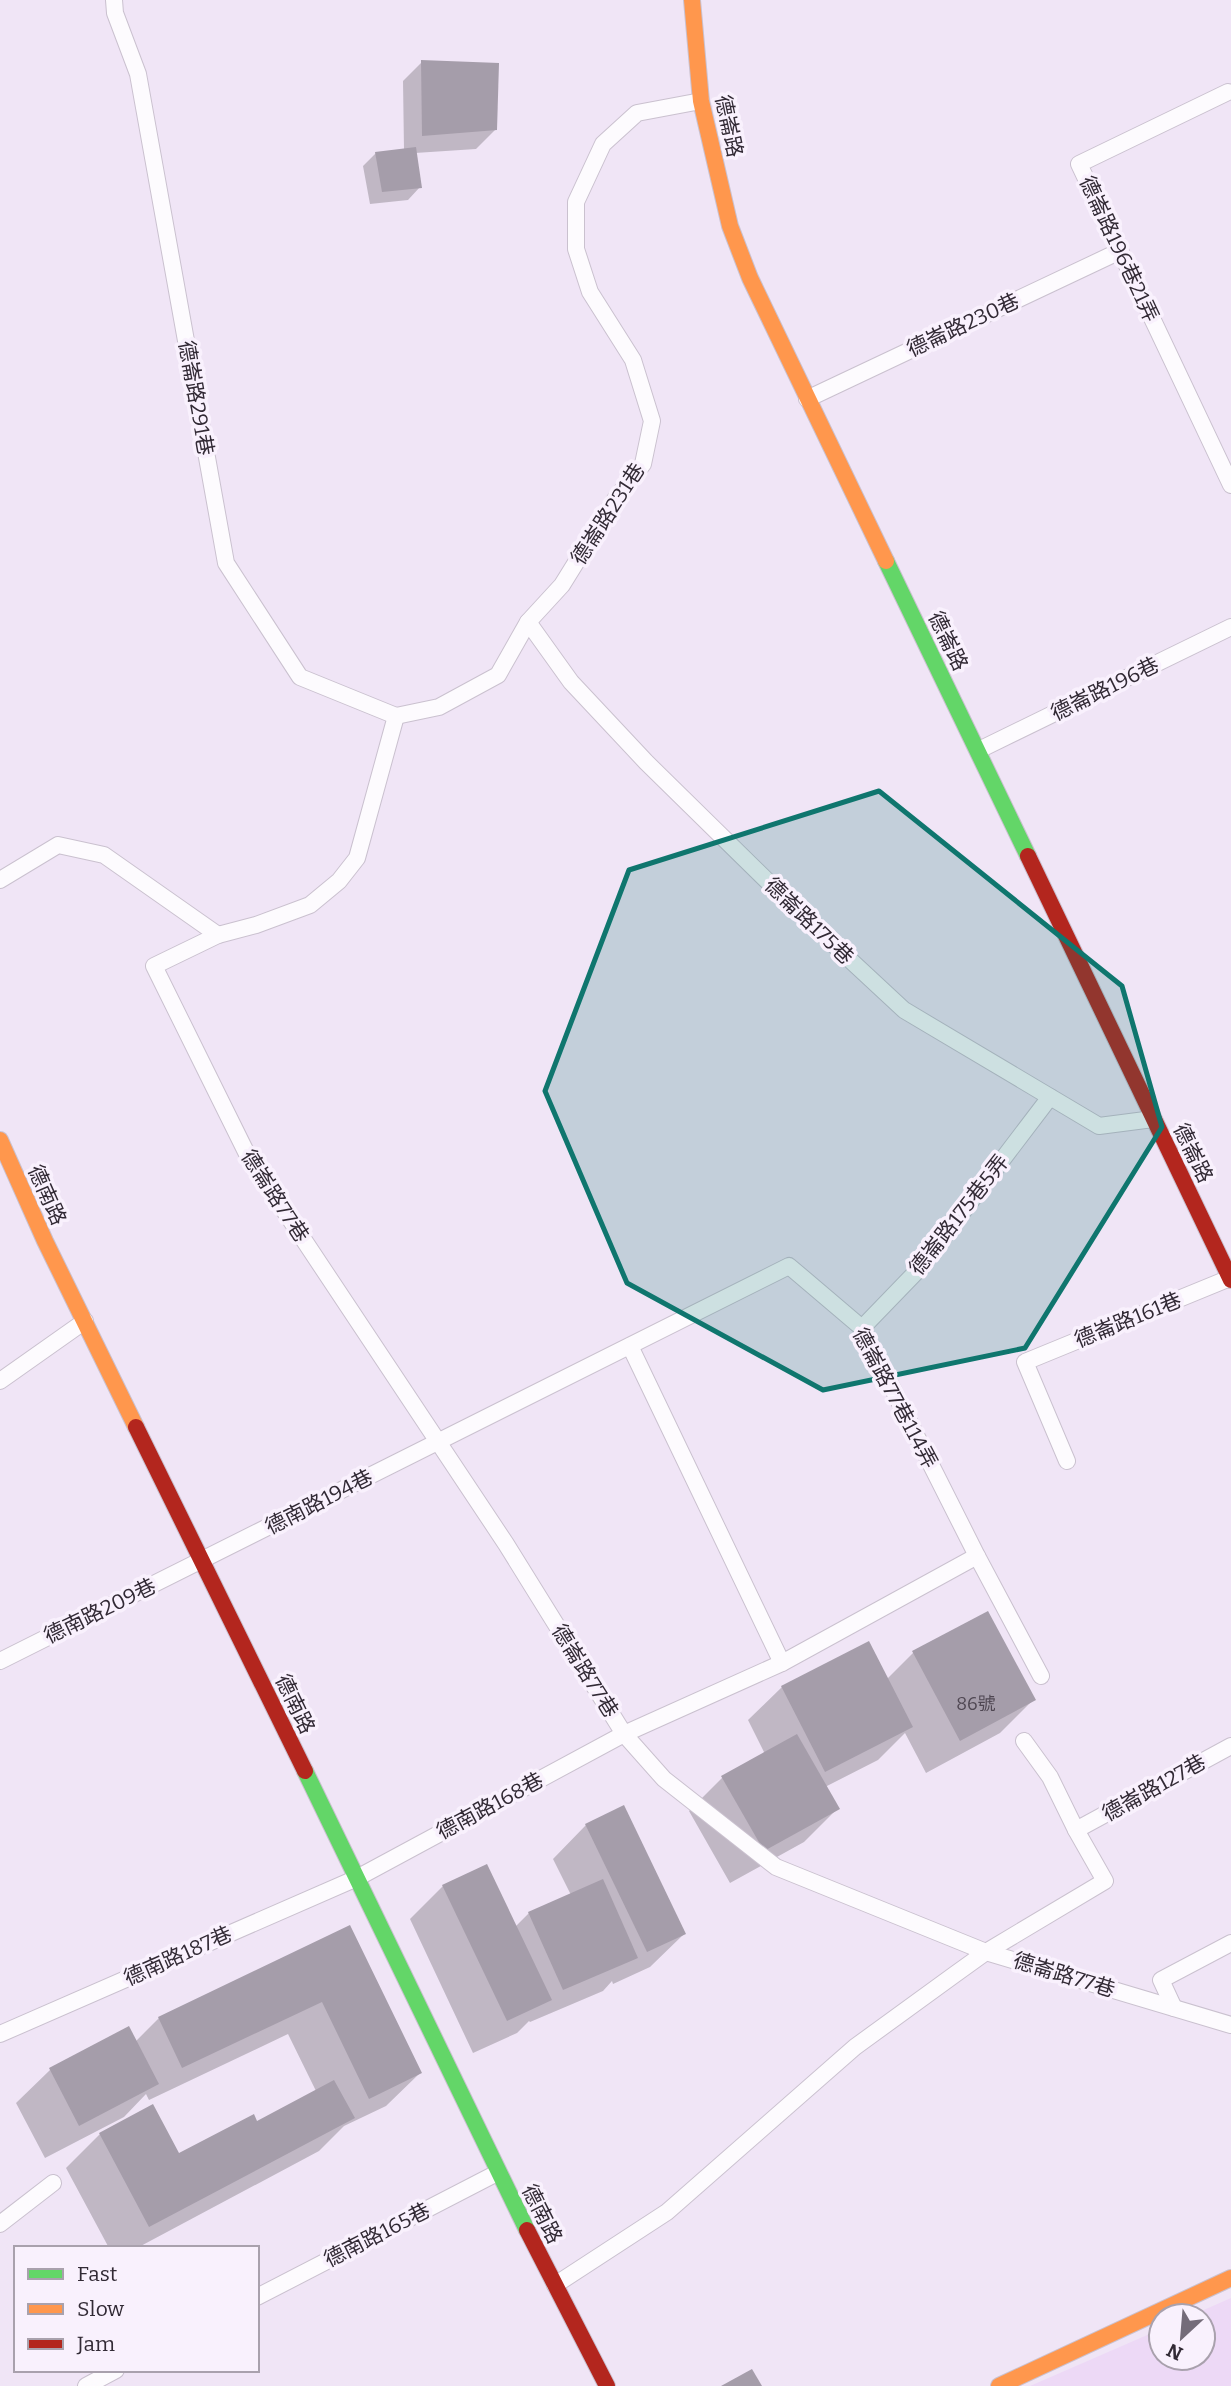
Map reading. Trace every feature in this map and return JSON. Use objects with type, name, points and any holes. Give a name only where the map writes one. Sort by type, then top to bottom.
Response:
[{"type":"street","name":"德崙路","points":[[692,0],[701,101],[730,226],[750,278],[979,750],[1230,1279]]},
{"type":"street","name":"德南路","points":[[0,1140],[497,2173],[607,2386]]},
{"type":"street","points":[[999,2386],[1231,2278]]},
{"type":"lane","name":"德崙路291巷","points":[[114,0],[116,13],[138,74],[226,563],[300,677],[396,716]]},
{"type":"lane","name":"德崙路196巷21弄","points":[[1228,92],[1079,164],[1231,485]]},
{"type":"lane","name":"德崙路231巷","points":[[396,716],[439,707],[498,675],[528,622],[562,585],[616,498],[643,464],[652,421],[633,360],[590,292],[576,249],[576,202],[603,144],[637,113],[701,101]]},
{"type":"lane","name":"德崙路230巷","points":[[807,399],[1120,251]]},
{"type":"lane","name":"德崙路175巷","points":[[528,622],[571,682],[646,762],[805,918],[904,1010],[1099,1126],[1153,1119]]},
{"type":"lane","name":"德崙路196巷","points":[[979,750],[1231,627]]},
{"type":"lane","name":"德崙路77巷","points":[[396,716],[357,858],[339,881],[310,905],[256,925],[218,934],[154,966],[248,1156],[506,1544],[624,1734],[663,1779],[776,1867],[986,1952],[1231,2025]]},
{"type":"lane","points":[[0,880],[58,845],[104,855],[218,934]]},
{"type":"lane","name":"德崙路175巷5弄","points":[[862,1328],[920,1268],[1049,1097]]},
{"type":"lane","name":"德崙路77巷114弄","points":[[438,1443],[789,1266],[862,1328],[1041,1676]]},
{"type":"lane","name":"德崙路161巷","points":[[1066,1461],[1025,1362],[1230,1279]]},
{"type":"lane","points":[[0,1381],[85,1321]]},
{"type":"lane","points":[[630,1346],[782,1663]]},
{"type":"lane","name":"德南路194巷","points":[[201,1562],[438,1443]]},
{"type":"lane","name":"德崙路77巷","points":[[624,1734],[782,1663],[977,1556]]},
{"type":"lane","name":"德南路209巷","points":[[0,1661],[201,1562]]},
{"type":"lane","name":"德南路168巷","points":[[357,1878],[624,1734]]},
{"type":"lane","points":[[555,2285],[667,2213],[855,2048],[986,1952],[1105,1881],[1050,1777],[1024,1741]]},
{"type":"lane","name":"德崙路127巷","points":[[1076,1830],[1231,1746]]},
{"type":"lane","name":"德南路187巷","points":[[0,2034],[357,1878]]},
{"type":"lane","points":[[1174,2008],[1161,1980],[1231,1943]]},
{"type":"lane","name":"德南路165巷","points":[[259,2296],[497,2173]]},
{"type":"lane","points":[[0,2224],[53,2183]]},
{"type":"lane","points":[[86,2386],[112,2372]]},
{"type":"highlighted area","points":[[879,791],[1122,986],[1162,1127],[1025,1348],[823,1390],[627,1283],[545,1091],[629,870]]},
{"type":"shaded area","points":[[1231,2298],[1231,2386],[1030,2386],[1147,2335],[1147,2372],[1217,2372],[1217,2304]]},
{"type":"building","points":[[421,60],[499,63],[497,130],[422,136]]},
{"type":"building","points":[[416,147],[422,188],[382,192],[375,152]]},
{"type":"building","points":[[988,1611],[1036,1700],[960,1741],[912,1651]]},
{"type":"building","points":[[869,1641],[913,1727],[825,1772],[781,1686]]},
{"type":"building","points":[[797,1734],[840,1809],[764,1851],[721,1776]]},
{"type":"building","points":[[624,1805],[686,1934],[647,1952],[585,1824]]},
{"type":"building","points":[[487,1864],[552,2000],[507,2021],[442,1885]]},
{"type":"building","points":[[603,1879],[638,1958],[563,1990],[528,1912]]},
{"type":"building","points":[[350,1925],[422,2073],[369,2099],[322,2002],[182,2068],[158,2017]]},
{"type":"building","points":[[129,2026],[159,2084],[79,2126],[49,2068]]},
{"type":"building","points":[[334,2080],[355,2118],[149,2227],[99,2133],[153,2104],[179,2153],[254,2114],[257,2121]]},
{"type":"building","points":[[752,2369],[762,2386],[721,2386]]},
{"type":"traffic: fast","points":[[886,561],[1028,856]]},
{"type":"traffic: fast","points":[[305,1771],[527,2230]]},
{"type":"traffic: slow","points":[[692,0],[701,101],[730,226],[750,278],[886,561]]},
{"type":"traffic: slow","points":[[0,1140],[45,1241],[136,1427]]},
{"type":"traffic: slow","points":[[999,2386],[1231,2278]]},
{"type":"traffic: jam","points":[[1028,856],[1231,1280]]},
{"type":"traffic: jam","points":[[136,1427],[305,1771]]},
{"type":"traffic: jam","points":[[527,2230],[607,2386]]}]
